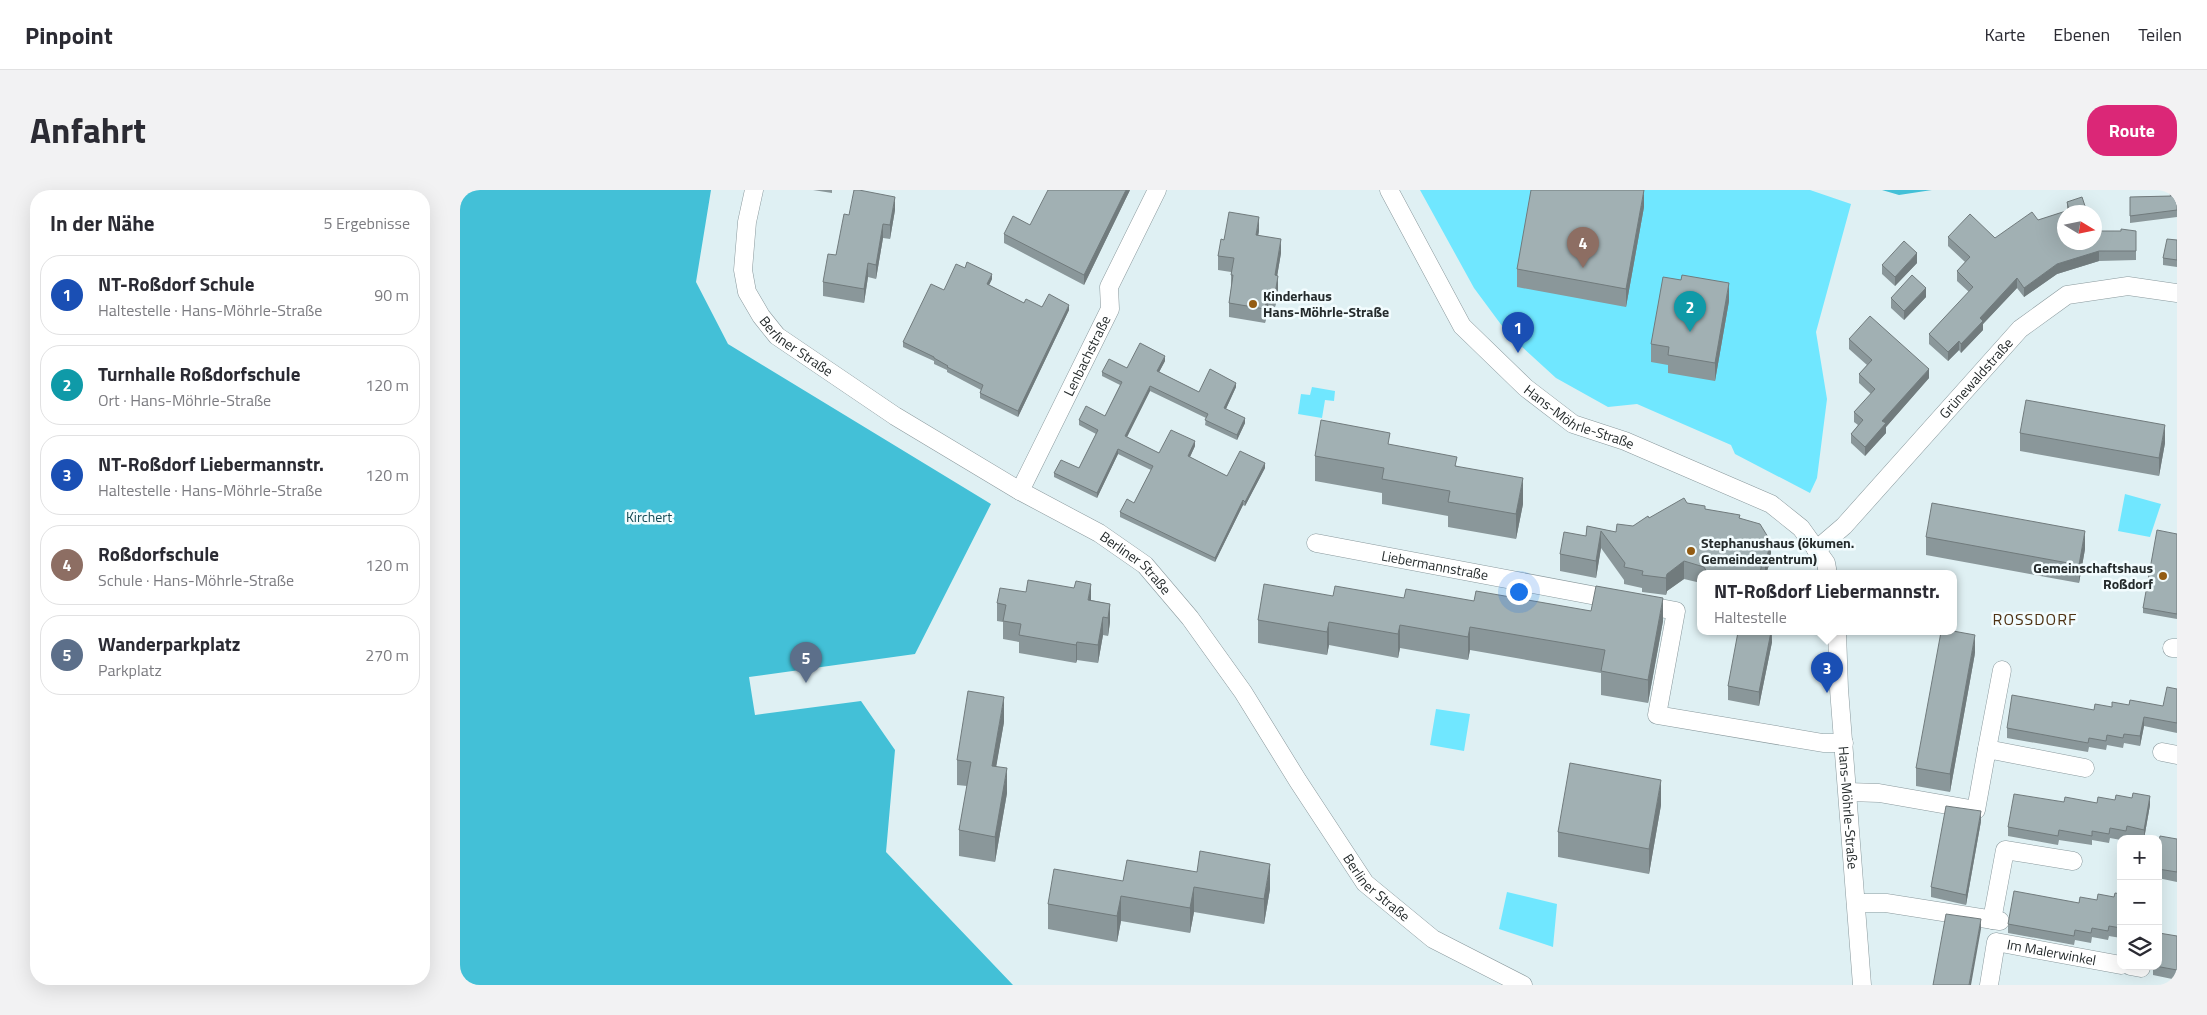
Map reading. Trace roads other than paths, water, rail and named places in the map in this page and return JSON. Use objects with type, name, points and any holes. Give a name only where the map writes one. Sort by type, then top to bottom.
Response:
[{"type":"street","name":"Berliner Straße","points":[[754,190],[747,222],[742,270],[747,292],[760,316],[777,336],[894,416],[1020,491],[1099,533],[1145,565],[1190,618],[1243,692],[1298,781],[1365,883],[1433,939],[1522,985]]},
{"type":"street","name":"Lenbachstraße","points":[[1020,491],[1110,309],[1109,287],[1157,190]]},
{"type":"street","name":"Hans-Möhrle-Straße","points":[[1389,190],[1462,326],[1526,388],[1573,424],[1625,441],[1771,504],[1801,528],[1826,564],[1827,570]]},
{"type":"street","name":"Grünewaldstraße","points":[[1816,550],[1844,526],[2020,330],[2067,295],[2128,286],[2177,293]]},
{"type":"street","name":"Liebermannstraße","points":[[1316,543],[1676,611],[1657,714],[1823,743],[1844,742]]},
{"type":"street","name":"Hans-Möhrle-Straße","points":[[1837,635],[1862,985]]},
{"type":"street","points":[[1848,792],[1879,793],[1976,810],[2002,670]]},
{"type":"street","points":[[1987,749],[2085,768]]},
{"type":"street","points":[[1856,903],[1886,903],[1996,920],[2005,850],[2073,861]]},
{"type":"street","name":"Im Malerwinkel","points":[[1989,985],[1996,942],[2117,963]]},
{"type":"place","name":"Roßdorfschule","points":[[1583,268]]},
{"type":"place","name":"Kinderhaus Hans-Möhrle-Straße","points":[[1253,304]]},
{"type":"place","name":"Turnhalle Roßdorfschule","points":[[1690,332]]},
{"type":"place","name":"NT-Roßdorf Schule","points":[[1518,353]]},
{"type":"place","name":"Stephanushaus (ökumen. Gemeindezentrum)","points":[[1691,551]]},
{"type":"place","name":"Gemeinschaftshaus Roßdorf","points":[[2163,576]]},
{"type":"place","name":"Wanderparkplatz","points":[[806,683]]},
{"type":"place","name":"NT-Roßdorf Liebermannstr.","points":[[1827,693]]},
{"type":"district","name":"ROSSDORF","points":[[2035,619]]},
{"type":"park label","name":"Kirchert","points":[[649,517]]}]
